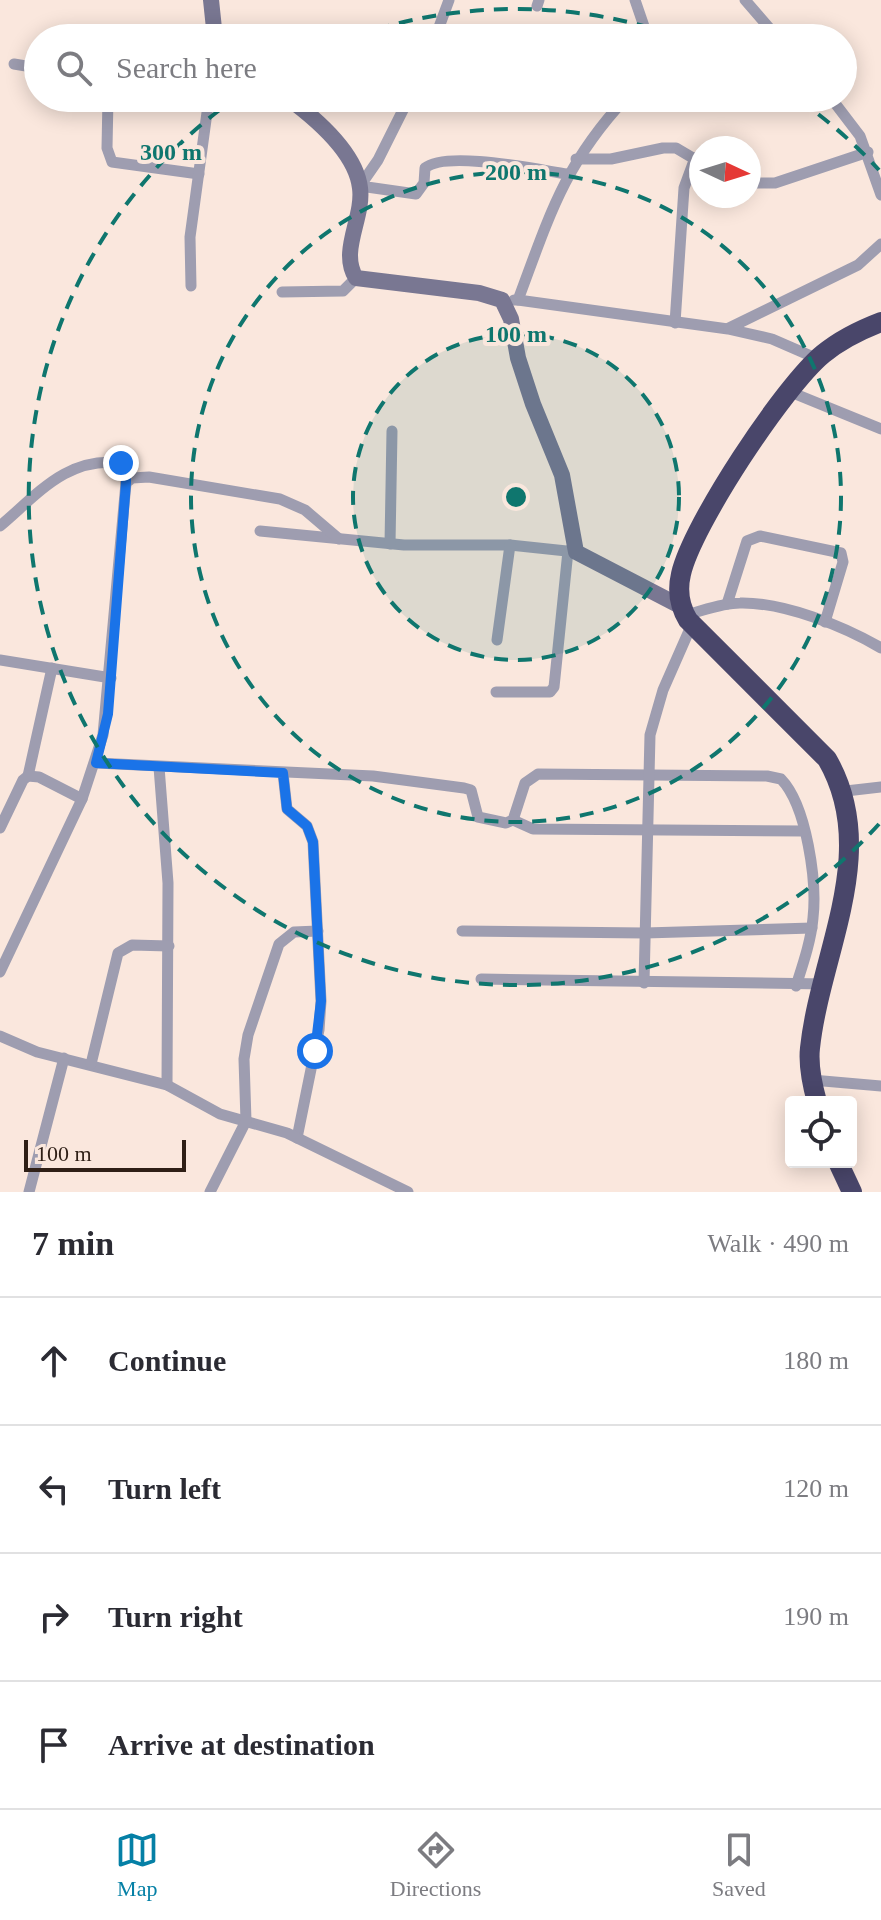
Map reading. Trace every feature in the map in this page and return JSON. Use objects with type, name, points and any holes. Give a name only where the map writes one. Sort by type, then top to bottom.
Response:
[{"type":"highway","points":[[816,1096],[810,1047],[843,929],[852,876],[853,822],[846,791],[827,759],[686,615],[678,590],[686,557],[727,482],[788,391],[818,359],[856,332],[881,322]]},
{"type":"highway","points":[[841,1168],[852,1192]]},
{"type":"street","points":[[211,0],[214,24]]},
{"type":"street","points":[[440,24],[449,0]]},
{"type":"street","points":[[635,0],[643,24]]},
{"type":"street","points":[[745,0],[766,24]]},
{"type":"street","points":[[14,64],[24,66]]},
{"type":"street","points":[[108,112],[107,148],[112,162],[199,174]]},
{"type":"street","points":[[191,286],[190,237],[207,112]]},
{"type":"street","points":[[303,112],[330,136],[352,166],[360,186]]},
{"type":"street","points":[[356,278],[349,263],[360,186],[378,160],[402,112]]},
{"type":"street","points":[[496,692],[550,692],[554,687],[572,552],[562,475],[518,358],[510,300],[567,174],[615,112]]},
{"type":"street","points":[[843,112],[868,152],[881,195]]},
{"type":"street","points":[[576,159],[611,159],[663,148],[676,148],[689,155]]},
{"type":"street","points":[[761,183],[775,183],[868,152]]},
{"type":"street","points":[[360,186],[416,194],[424,183],[425,168],[436,163],[482,163],[567,174]]},
{"type":"street","points":[[675,323],[684,188],[689,178]]},
{"type":"street","points":[[728,329],[858,265],[881,244]]},
{"type":"street","points":[[356,278],[728,329],[772,339],[818,359]]},
{"type":"street","points":[[282,292],[343,291],[356,278]]},
{"type":"street","points":[[788,391],[881,429]]},
{"type":"street","points":[[390,544],[392,431]]},
{"type":"street","points":[[0,526],[64,472],[88,465],[121,463],[126,467],[108,714],[96,763],[0,972]]},
{"type":"street","points":[[126,483],[132,478],[149,477],[280,499],[305,510],[339,539]]},
{"type":"street","points":[[260,531],[390,544],[510,545],[572,552],[686,615],[727,604],[756,604],[825,622],[881,648]]},
{"type":"street","points":[[727,604],[747,541],[756,535],[841,553],[843,562],[825,622]]},
{"type":"street","points":[[497,640],[510,545]]},
{"type":"street","points":[[644,983],[648,774],[655,715],[686,615]]},
{"type":"street","points":[[0,660],[111,678]]},
{"type":"street","points":[[0,828],[23,780],[28,776],[52,668]]},
{"type":"street","points":[[96,763],[394,778],[464,788],[471,790],[473,811],[478,817],[506,823],[513,820],[533,829],[804,831]]},
{"type":"street","points":[[159,767],[169,946],[167,1085]]},
{"type":"street","points":[[283,773],[287,809],[307,826],[313,842],[318,931],[319,1030],[297,1138]]},
{"type":"street","points":[[513,820],[525,783],[538,774],[781,779],[794,797],[804,831],[814,894],[812,928],[796,986]]},
{"type":"street","points":[[28,776],[39,777],[82,799]]},
{"type":"street","points":[[846,791],[881,787]]},
{"type":"street","points":[[462,931],[645,933],[812,928]]},
{"type":"street","points":[[210,1192],[246,1121],[244,1059],[248,1035],[279,944],[294,932],[318,931]]},
{"type":"street","points":[[91,1064],[118,953],[132,945],[169,946]]},
{"type":"street","points":[[481,979],[796,986],[827,984]]},
{"type":"street","points":[[0,1036],[23,1047],[167,1085],[220,1114],[297,1138],[408,1192]]},
{"type":"street","points":[[29,1192],[64,1058]]},
{"type":"street","points":[[812,1080],[881,1086]]},
{"type":"route","points":[[121,463],[126,467],[126,483],[108,714],[96,763],[283,773],[287,809],[307,826],[313,842],[321,1001],[315,1051]]}]
